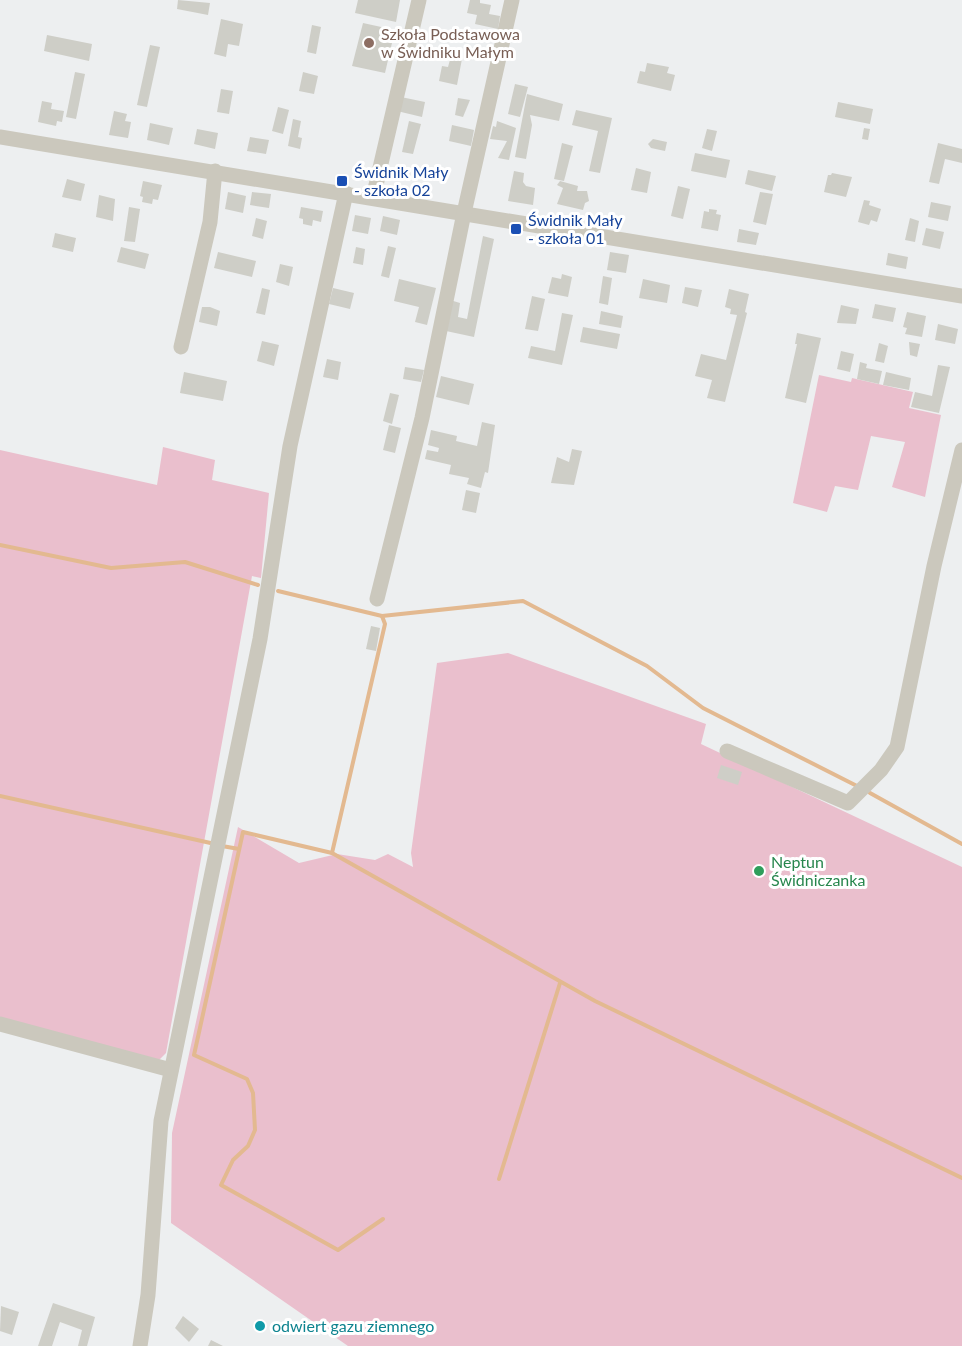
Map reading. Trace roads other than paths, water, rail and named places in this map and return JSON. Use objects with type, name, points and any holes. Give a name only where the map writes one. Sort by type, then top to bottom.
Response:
[{"type":"street","points":[[373,198],[418,0]]},
{"type":"street","points":[[377,598],[422,418],[464,213],[512,0]]},
{"type":"street","points":[[0,137],[962,296]]},
{"type":"street","points":[[181,347],[210,222],[215,171]]},
{"type":"street","points":[[140,1346],[148,1295],[161,1121],[270,583],[290,446],[346,193]]},
{"type":"street","points":[[727,751],[848,803],[881,770],[897,747],[962,450]]},
{"type":"street","points":[[0,1024],[171,1071]]},
{"type":"waterway","points":[[0,545],[111,568],[185,562],[258,585]]},
{"type":"waterway","points":[[278,591],[382,616]]},
{"type":"waterway","points":[[332,853],[385,624],[382,616],[523,601],[647,666],[703,708],[857,786]]},
{"type":"waterway","points":[[870,793],[962,844]]},
{"type":"waterway","points":[[0,796],[215,844]]},
{"type":"waterway","points":[[383,1219],[338,1250],[221,1185],[233,1160],[248,1146],[255,1130],[253,1093],[247,1079],[194,1055],[243,832],[332,853],[595,1001],[962,1178]]},
{"type":"waterway","points":[[222,846],[239,849]]},
{"type":"waterway","points":[[499,1179],[560,983]]},
{"type":"place","name":"Szkoła Podstawowa w Świdniku Małym","points":[[369,43]]},
{"type":"place","name":"Świdnik Mały - szkoła 02","points":[[342,181]]},
{"type":"place","name":"Świdnik Mały - szkoła 01","points":[[516,229]]},
{"type":"place","name":"Neptun Świdniczanka","points":[[759,871]]},
{"type":"place","name":"odwiert gazu ziemnego","points":[[260,1326]]}]
